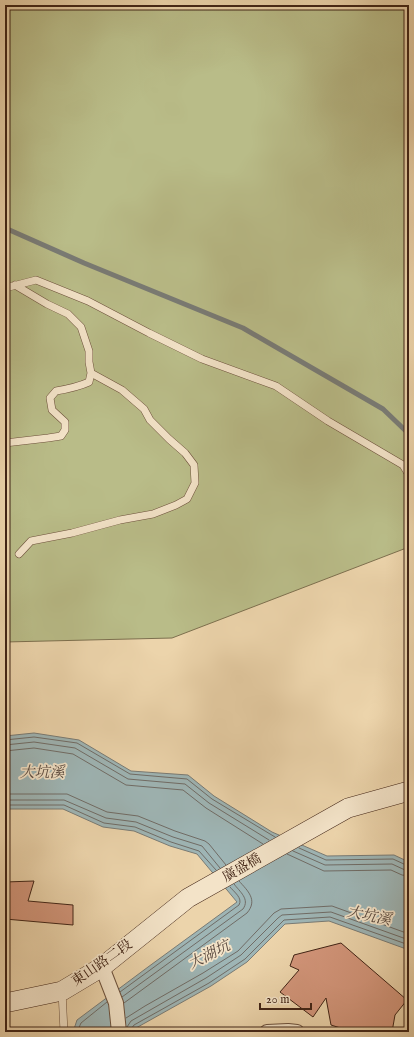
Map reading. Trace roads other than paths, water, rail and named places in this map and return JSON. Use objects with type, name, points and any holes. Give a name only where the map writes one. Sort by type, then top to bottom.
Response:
[{"type":"main road","name":"廣盛橋","points":[[188,898],[348,808],[409,792]]},
{"type":"main road","name":"東山路二段","points":[[5,1003],[62,991],[102,966],[188,898]]},
{"type":"street","points":[[102,966],[116,1003],[120,1032]]},
{"type":"street","points":[[267,1032],[288,1030],[297,1032]]},
{"type":"lane","points":[[5,286],[9,287],[36,280],[88,301],[202,359],[276,386],[328,421],[403,465],[409,475]]},
{"type":"lane","points":[[5,442],[61,436],[65,430],[64,422],[52,410],[50,398],[56,391],[81,386],[89,382],[91,372],[89,351],[81,327],[68,314],[47,304],[15,285]]},
{"type":"lane","points":[[19,554],[31,541],[153,514],[176,505],[187,500],[195,484],[194,466],[186,454],[150,420],[144,409],[122,390],[91,372]]},
{"type":"lane","points":[[62,991],[64,1032]]},
{"type":"water","points":[[34,733],[79,740],[131,771],[188,775],[214,796],[272,832],[327,856],[394,855],[409,862],[409,950],[329,921],[285,924],[247,962],[211,986],[136,1028],[134,1032],[73,1032],[77,1020],[237,902],[197,854],[170,846],[134,831],[103,827],[63,809],[5,810],[5,736]]},
{"type":"waterway","points":[[5,228],[84,263],[243,328],[383,409],[409,434]]},
{"type":"water label","name":"大坑溪","points":[[42,772]]},
{"type":"water label","name":"大坑溪","points":[[369,916]]},
{"type":"water label","name":"大湖坑","points":[[209,955]]}]
